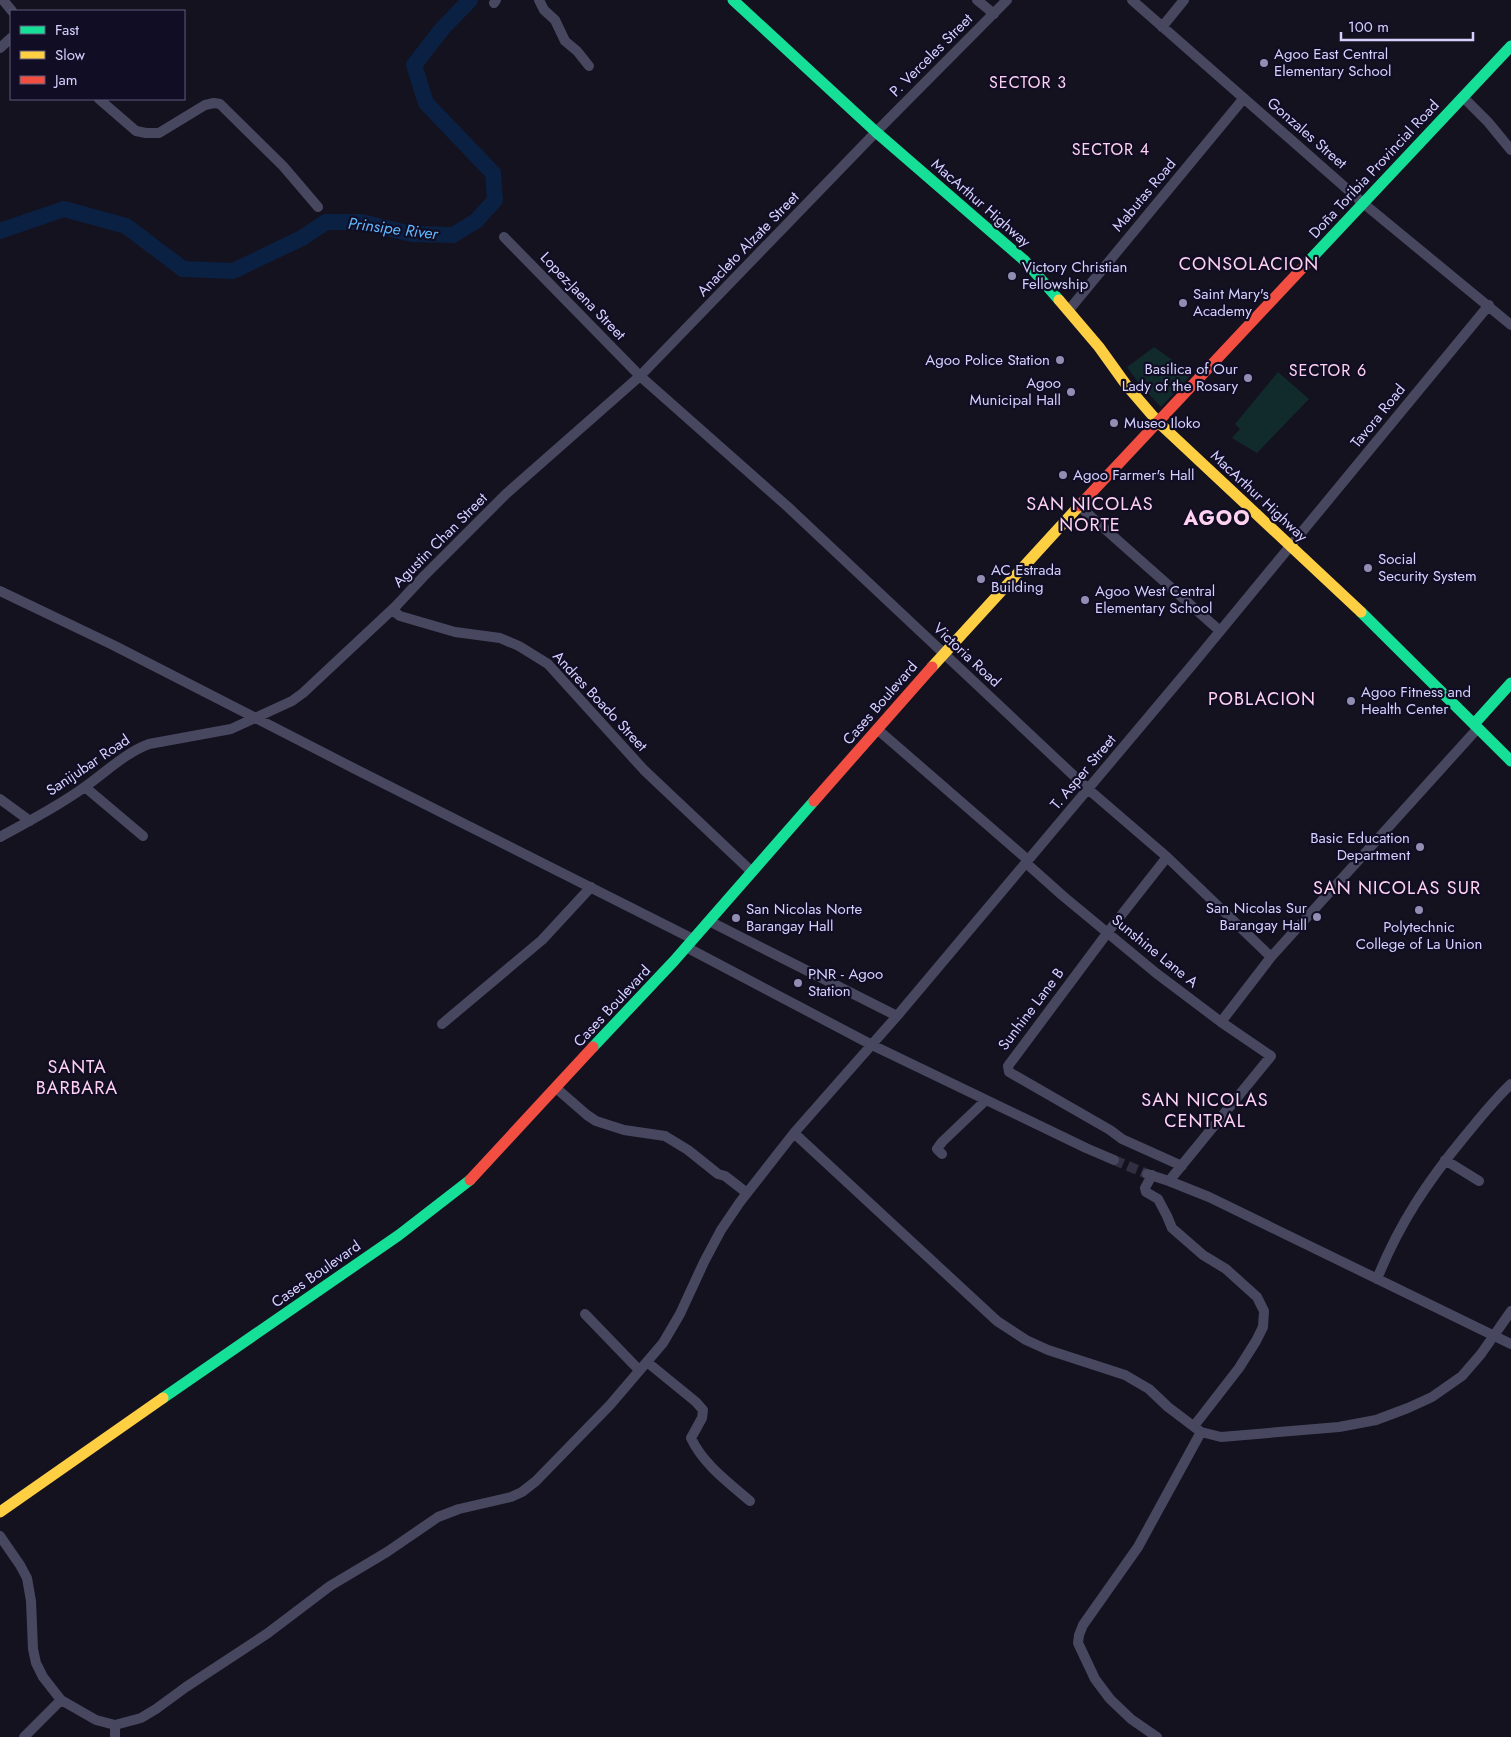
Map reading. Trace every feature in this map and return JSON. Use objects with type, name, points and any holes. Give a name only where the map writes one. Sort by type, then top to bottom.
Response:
[{"type":"main road","name":"MacArthur Highway","points":[[732,0],[876,132],[1025,261],[1099,347],[1127,386],[1158,422],[1351,602],[1511,761]]},
{"type":"main road","name":"Doña Toribia Provincial Road","points":[[1158,422],[1511,46]]},
{"type":"main road","name":"Cases Boulevard","points":[[0,1512],[164,1396],[399,1235],[470,1180],[709,921],[943,654],[1158,422]]},
{"type":"main road","points":[[1476,726],[1511,683]]},
{"type":"street","points":[[3,0],[11,10]]},
{"type":"street","points":[[539,0],[544,10],[555,20],[565,41],[577,50],[589,66]]},
{"type":"street","points":[[977,0],[994,14]]},
{"type":"street","name":"P. Verceles Street","points":[[876,132],[1007,0]]},
{"type":"street","name":"Gonzales Street","points":[[1132,0],[1363,203],[1511,325]]},
{"type":"street","points":[[1162,27],[1184,0]]},
{"type":"street","points":[[0,48],[10,39]]},
{"type":"street","points":[[1462,97],[1488,122],[1511,150]]},
{"type":"street","name":"Mabutas Road","points":[[1068,310],[1244,98]]},
{"type":"street","points":[[100,100],[136,131],[146,133],[159,133],[205,105],[220,104],[283,166],[318,207]]},
{"type":"street","name":"Anacleto Alzate Street","points":[[640,376],[876,132]]},
{"type":"street","name":"Lopez-Jaena Street","points":[[504,237],[640,376]]},
{"type":"street","name":"Tavora Road","points":[[1291,546],[1488,305]]},
{"type":"street","name":"Agustin Chan Street","points":[[256,717],[276,710],[298,697],[392,610],[506,494],[640,376]]},
{"type":"street","name":"Victoria Road","points":[[640,376],[788,507],[1088,789],[1167,857],[1271,957]]},
{"type":"street","points":[[1079,506],[1220,632]]},
{"type":"street","name":"T. Asper Street","points":[[115,1725],[141,1718],[156,1709],[268,1633],[330,1586],[387,1552],[438,1518],[459,1509],[511,1497],[530,1487],[610,1405],[663,1343],[680,1314],[704,1262],[722,1230],[794,1133],[897,1016],[1291,546]]},
{"type":"street","points":[[0,591],[113,645],[368,776],[591,886],[872,1045],[985,1101],[1114,1160]]},
{"type":"street","name":"Andres Boado Street","points":[[392,610],[400,616],[455,632],[500,638],[519,646],[548,664],[644,770],[752,872]]},
{"type":"street","name":"Sanijubar Road","points":[[0,837],[85,787],[141,747],[231,729],[256,717]]},
{"type":"street","points":[[1221,1022],[1271,957],[1476,726]]},
{"type":"street","name":"Sunshine Lane A","points":[[877,729],[1027,861],[1063,896],[1156,973],[1221,1022],[1272,1056],[1182,1166]]},
{"type":"street","points":[[85,787],[143,836]]},
{"type":"street","points":[[0,799],[30,821]]},
{"type":"street","name":"Sunhine Lane B","points":[[1167,857],[1108,932],[1008,1066],[1009,1072],[1122,1139],[1182,1166]]},
{"type":"street","points":[[442,1024],[542,940],[591,886]]},
{"type":"street","points":[[709,921],[897,1016]]},
{"type":"street","points":[[1377,1279],[1386,1255],[1421,1192],[1496,1097],[1511,1084]]},
{"type":"street","points":[[556,1088],[596,1121],[624,1130],[665,1136],[688,1150],[718,1174],[725,1176],[747,1194]]},
{"type":"street","points":[[942,1154],[937,1149],[942,1142],[985,1101]]},
{"type":"street","points":[[794,1133],[997,1320],[1026,1340],[1048,1350],[1125,1375],[1149,1389],[1168,1407],[1198,1429],[1221,1438],[1339,1427],[1376,1420],[1424,1401],[1462,1376],[1481,1354],[1511,1311]]},
{"type":"street","points":[[1445,1160],[1479,1181]]},
{"type":"street","points":[[1169,1181],[1182,1166]]},
{"type":"street","points":[[1157,1737],[1131,1718],[1110,1699],[1096,1679],[1081,1651],[1078,1643],[1079,1635],[1083,1625],[1142,1540],[1198,1429],[1256,1342],[1263,1327],[1264,1311],[1257,1297],[1226,1269],[1203,1254],[1172,1228],[1158,1199],[1146,1192],[1145,1188],[1150,1174],[1209,1197],[1511,1344]]},
{"type":"street","points":[[585,1314],[639,1370]]},
{"type":"street","points":[[647,1362],[704,1410],[702,1418],[691,1438],[695,1447],[718,1473],[750,1501]]},
{"type":"street","points":[[0,1536],[27,1578],[30,1588],[33,1650],[36,1663],[43,1677],[61,1700],[96,1720],[115,1725],[115,1737]]},
{"type":"street","points":[[24,1737],[61,1700]]},
{"type":"green space","points":[[1154,347],[1192,374],[1161,407],[1141,386],[1127,367]]},
{"type":"green space","points":[[1278,372],[1309,399],[1257,453],[1232,438],[1240,429],[1235,424]]},
{"type":"waterway","name":"Prinsipe River","points":[[0,231],[64,209],[126,226],[183,269],[233,271],[302,238],[326,222],[361,222],[412,234],[453,235],[476,221],[495,200],[493,173],[426,103],[414,65],[442,29],[470,0]]},
{"type":"tunnel","points":[[1114,1160],[1147,1174]]},
{"type":"traffic: fast","points":[[733,0],[876,132],[1025,261],[1059,300]]},
{"type":"traffic: fast","points":[[1307,263],[1511,46]]},
{"type":"traffic: fast","points":[[1361,612],[1511,761]]},
{"type":"traffic: fast","points":[[1474,724],[1511,683]]},
{"type":"traffic: fast","points":[[593,1047],[674,961],[814,801]]},
{"type":"traffic: fast","points":[[163,1398],[399,1235],[470,1180]]},
{"type":"traffic: slow","points":[[1059,300],[1158,422],[1361,612]]},
{"type":"traffic: slow","points":[[932,667],[1079,506]]},
{"type":"traffic: slow","points":[[0,1512],[163,1398]]},
{"type":"traffic: jam","points":[[1079,506],[1307,263]]},
{"type":"traffic: jam","points":[[814,801],[932,667]]},
{"type":"traffic: jam","points":[[470,1180],[593,1047]]},
{"type":"place","name":"Agoo East Central Elementary School","points":[[1264,63]]},
{"type":"place","name":"Victory Christian Fellowship","points":[[1012,276]]},
{"type":"place","name":"Saint Mary's Academy","points":[[1183,303]]},
{"type":"place","name":"Agoo Police Station","points":[[1060,360]]},
{"type":"place","name":"Basilica of Our Lady of the Rosary","points":[[1248,378]]},
{"type":"place","name":"Agoo Municipal Hall","points":[[1071,392]]},
{"type":"place","name":"Museo Iloko","points":[[1114,423]]},
{"type":"place","name":"Agoo Farmer's Hall","points":[[1063,475]]},
{"type":"place","name":"Social Security System","points":[[1368,568]]},
{"type":"place","name":"AC Estrada Building","points":[[981,579]]},
{"type":"place","name":"Agoo West Central Elementary School","points":[[1085,600]]},
{"type":"place","name":"Agoo Fitness and Health Center","points":[[1351,701]]},
{"type":"place","name":"Basic Education Department","points":[[1420,847]]},
{"type":"place","name":"Polytechnic College of La Union","points":[[1419,910]]},
{"type":"place","name":"San Nicolas Sur Barangay Hall","points":[[1317,917]]},
{"type":"place","name":"San Nicolas Norte Barangay Hall","points":[[736,918]]},
{"type":"place","name":"PNR - Agoo Station","points":[[798,983]]},
{"type":"district","name":"SECTOR 3","points":[[1028,82]]},
{"type":"district","name":"SECTOR 4","points":[[1111,149]]},
{"type":"district","name":"CONSOLACION","points":[[1249,264]]},
{"type":"district","name":"SECTOR 6","points":[[1328,370]]},
{"type":"district","name":"SAN NICOLAS NORTE","points":[[1090,514]]},
{"type":"district","name":"AGOO","points":[[1217,518]]},
{"type":"district","name":"POBLACION","points":[[1262,699]]},
{"type":"district","name":"SAN NICOLAS SUR","points":[[1397,888]]},
{"type":"district","name":"SANTA BARBARA","points":[[77,1077]]},
{"type":"district","name":"SAN NICOLAS CENTRAL","points":[[1205,1110]]}]
